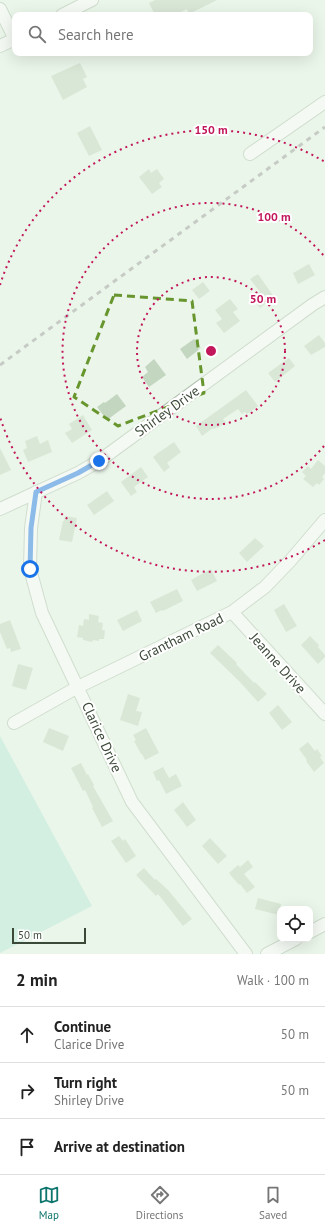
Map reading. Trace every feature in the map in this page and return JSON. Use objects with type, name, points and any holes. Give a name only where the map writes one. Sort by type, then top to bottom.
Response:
[{"type":"street","points":[[68,12],[92,0]]},
{"type":"street","points":[[0,9],[12,33]]},
{"type":"street","points":[[0,46],[12,40]]},
{"type":"street","points":[[250,154],[325,102]]},
{"type":"street","name":"Shirley Drive","points":[[0,509],[78,473],[109,454],[325,297]]},
{"type":"street","name":"Clarice Drive","points":[[36,492],[31,528],[30,569],[42,613],[132,802],[246,954]]},
{"type":"street","name":"Grantham Road","points":[[14,723],[78,687],[232,612],[265,587],[290,561],[325,520]]},
{"type":"street","name":"Jeanne Drive","points":[[232,612],[325,714]]},
{"type":"street","points":[[313,930],[325,924]]},
{"type":"street","points":[[267,954],[290,942]]},
{"type":"highlighted area","points":[[114,295],[192,301],[204,393],[118,426],[74,397]]},
{"type":"shaded area","points":[[0,736],[92,906],[0,953]]},
{"type":"building","points":[[155,0],[217,0],[193,12],[188,12],[187,9],[181,12],[154,12],[149,3]]},
{"type":"building","points":[[80,63],[87,77],[83,79],[87,87],[63,100],[51,76]]},
{"type":"building","points":[[90,126],[102,150],[89,156],[77,133]]},
{"type":"building","points":[[149,169],[151,173],[157,169],[164,179],[159,183],[162,187],[152,194],[139,177]]},
{"type":"building","points":[[309,264],[315,275],[298,284],[293,273]]},
{"type":"building","points":[[258,274],[274,297],[260,308],[252,298],[260,292],[250,279]]},
{"type":"building","points":[[203,282],[210,291],[199,299],[192,290]]},
{"type":"building","points":[[230,299],[238,309],[233,312],[240,321],[224,333],[216,323],[222,319],[215,310]]},
{"type":"building","points":[[319,335],[325,343],[325,347],[311,355],[304,346]]},
{"type":"building","points":[[194,339],[201,348],[187,359],[180,349]]},
{"type":"building","points":[[289,358],[295,366],[275,382],[268,373]]},
{"type":"building","points":[[154,359],[166,375],[149,387],[142,377],[148,372],[145,367]]},
{"type":"building","points":[[246,390],[258,406],[247,414],[245,412],[242,414],[238,409],[223,419],[226,423],[217,428],[213,428],[202,436],[196,426]]},
{"type":"building","points":[[117,394],[126,406],[107,420],[97,407]]},
{"type":"building","points":[[83,415],[92,430],[72,443],[65,433],[72,429],[69,424]]},
{"type":"building","points":[[37,436],[40,444],[48,440],[52,452],[28,462],[23,450],[27,448],[25,441]]},
{"type":"building","points":[[174,442],[181,452],[167,463],[170,467],[164,472],[153,457]]},
{"type":"building","points":[[0,448],[11,470],[0,475]]},
{"type":"building","points":[[318,460],[325,466],[325,473],[322,477],[324,479],[319,485],[317,483],[313,487],[303,479],[306,476],[302,472],[308,466],[311,469]]},
{"type":"building","points":[[141,467],[148,477],[134,487],[137,492],[131,496],[121,482]]},
{"type":"building","points":[[107,491],[114,501],[94,515],[87,505]]},
{"type":"building","points":[[65,516],[77,518],[72,542],[59,540]]},
{"type":"building","points":[[255,538],[264,546],[247,562],[239,553]]},
{"type":"building","points":[[211,569],[217,581],[197,591],[191,580]]},
{"type":"building","points":[[177,589],[183,601],[156,613],[150,602]]},
{"type":"building","points":[[284,604],[297,626],[286,632],[274,610]]},
{"type":"building","points":[[137,610],[142,621],[123,631],[117,620]]},
{"type":"building","points":[[89,614],[99,616],[98,622],[103,623],[102,630],[105,630],[104,639],[99,639],[99,641],[93,640],[92,642],[77,637],[79,625],[83,626],[84,619],[89,620]]},
{"type":"building","points":[[10,620],[21,649],[11,652],[10,648],[7,649],[0,632],[0,624]]},
{"type":"building","points":[[310,636],[319,645],[318,647],[325,655],[325,657],[318,664],[301,645]]},
{"type":"building","points":[[218,645],[237,663],[236,664],[254,683],[255,682],[267,694],[258,702],[210,653]]},
{"type":"building","points":[[18,664],[33,668],[26,690],[12,686]]},
{"type":"building","points":[[128,694],[140,698],[136,711],[142,712],[138,726],[120,720]]},
{"type":"building","points":[[278,705],[292,722],[282,730],[269,713]]},
{"type":"building","points":[[49,728],[69,736],[63,751],[43,742]]},
{"type":"building","points":[[146,728],[159,753],[145,760],[134,741],[136,740],[133,735]]},
{"type":"building","points":[[308,742],[315,751],[317,749],[322,756],[320,757],[324,763],[314,772],[299,749]]},
{"type":"building","points":[[81,763],[113,821],[102,827],[85,790],[83,791],[71,768]]},
{"type":"building","points":[[163,767],[169,778],[176,774],[182,786],[166,794],[153,772]]},
{"type":"building","points":[[183,802],[196,820],[187,827],[174,810]]},
{"type":"building","points":[[119,836],[123,841],[125,839],[136,856],[126,863],[111,841]]},
{"type":"building","points":[[210,838],[227,856],[218,864],[202,846]]},
{"type":"building","points":[[248,860],[253,867],[244,874],[255,887],[247,893],[229,873],[238,865],[240,867]]},
{"type":"building","points":[[144,868],[155,880],[156,879],[168,890],[192,919],[183,926],[158,894],[156,896],[136,875]]},
{"type":"building","points":[[258,898],[281,904],[281,906],[277,906],[277,914],[255,909]]},
{"type":"railway","points":[[0,365],[325,127]]},
{"type":"route","points":[[30,569],[31,528],[36,492],[78,473],[99,461]]}]
